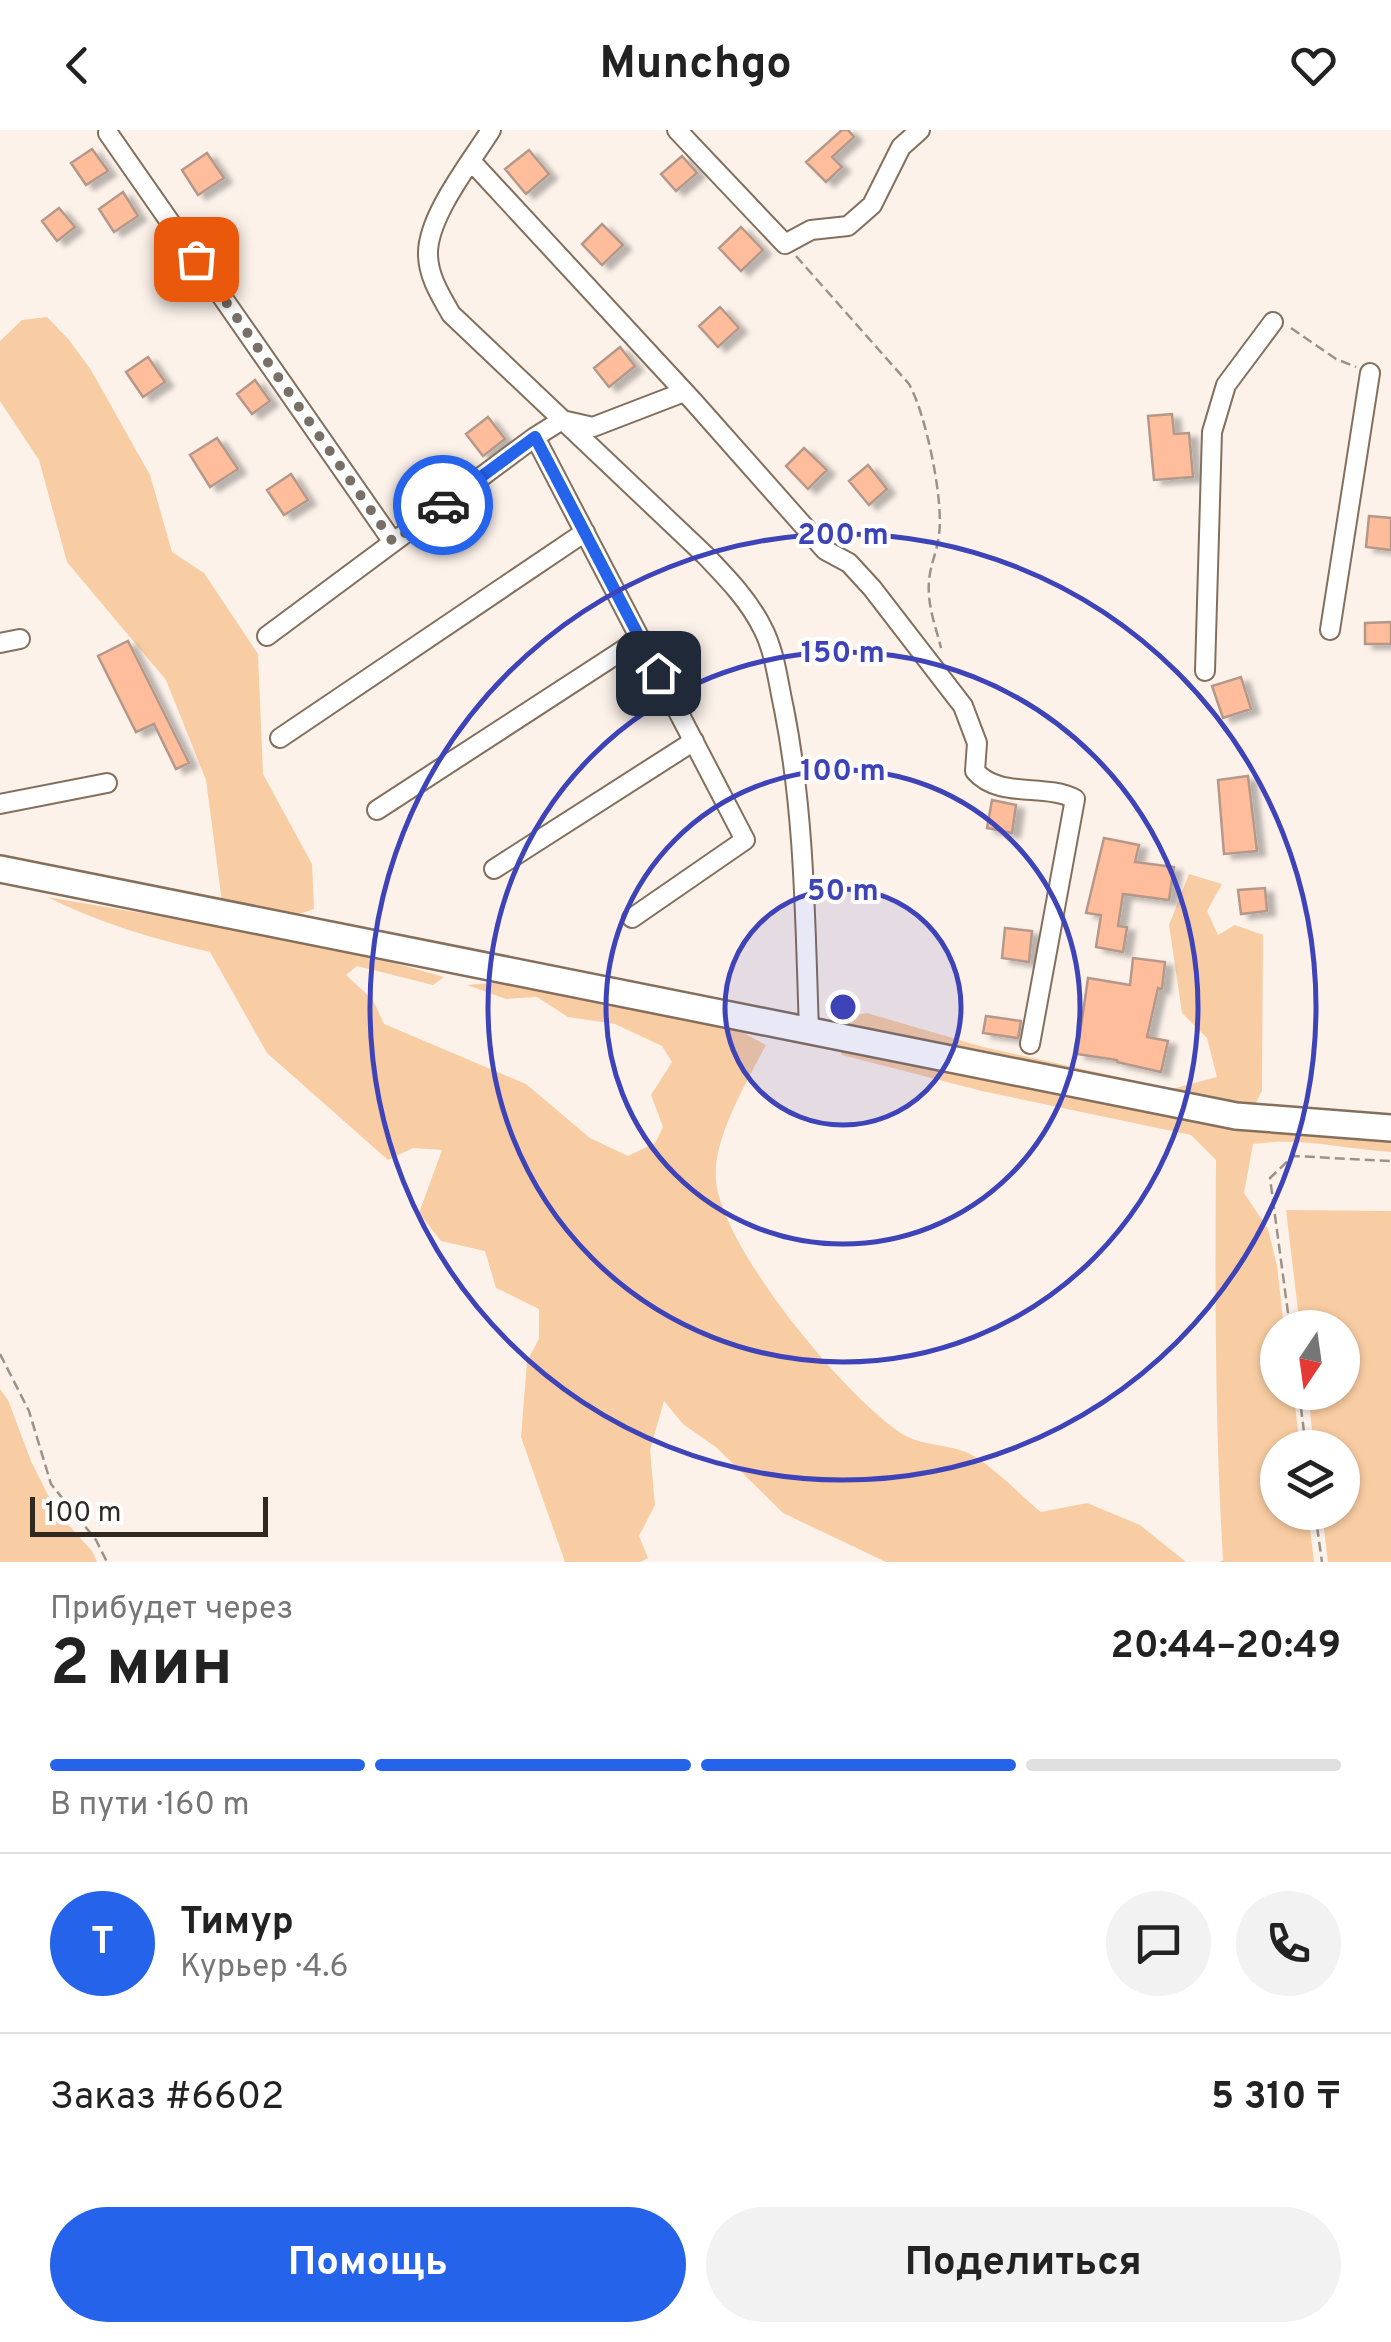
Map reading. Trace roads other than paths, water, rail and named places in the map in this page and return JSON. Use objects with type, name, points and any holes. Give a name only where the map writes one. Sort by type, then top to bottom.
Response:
[{"type":"street","points":[[490,130],[439,214],[428,254],[434,286],[452,314],[705,554],[740,592],[763,629],[791,746],[802,836],[809,1030]]},
{"type":"street","points":[[677,130],[785,244],[810,230],[848,226],[860,216],[872,205],[901,147],[920,130]]},
{"type":"street","points":[[108,133],[393,542]]},
{"type":"street","points":[[471,161],[825,550],[850,563],[884,603],[963,706],[976,743],[974,771],[984,781],[1014,789],[1057,790],[1075,799],[1030,1044]]},
{"type":"street","points":[[1205,671],[1212,432],[1226,385],[1273,322]]},
{"type":"street","points":[[1330,630],[1370,373]]},
{"type":"street","points":[[267,636],[562,420],[594,427],[684,392]]},
{"type":"street","points":[[535,437],[746,840],[632,918]]},
{"type":"street","points":[[280,738],[585,532]]},
{"type":"street","points":[[378,810],[640,639]]},
{"type":"street","points":[[0,644],[20,640]]},
{"type":"street","points":[[494,870],[694,741]]},
{"type":"street","points":[[0,804],[107,783]]},
{"type":"street","points":[[0,868],[1236,1116],[1391,1128]]}]
